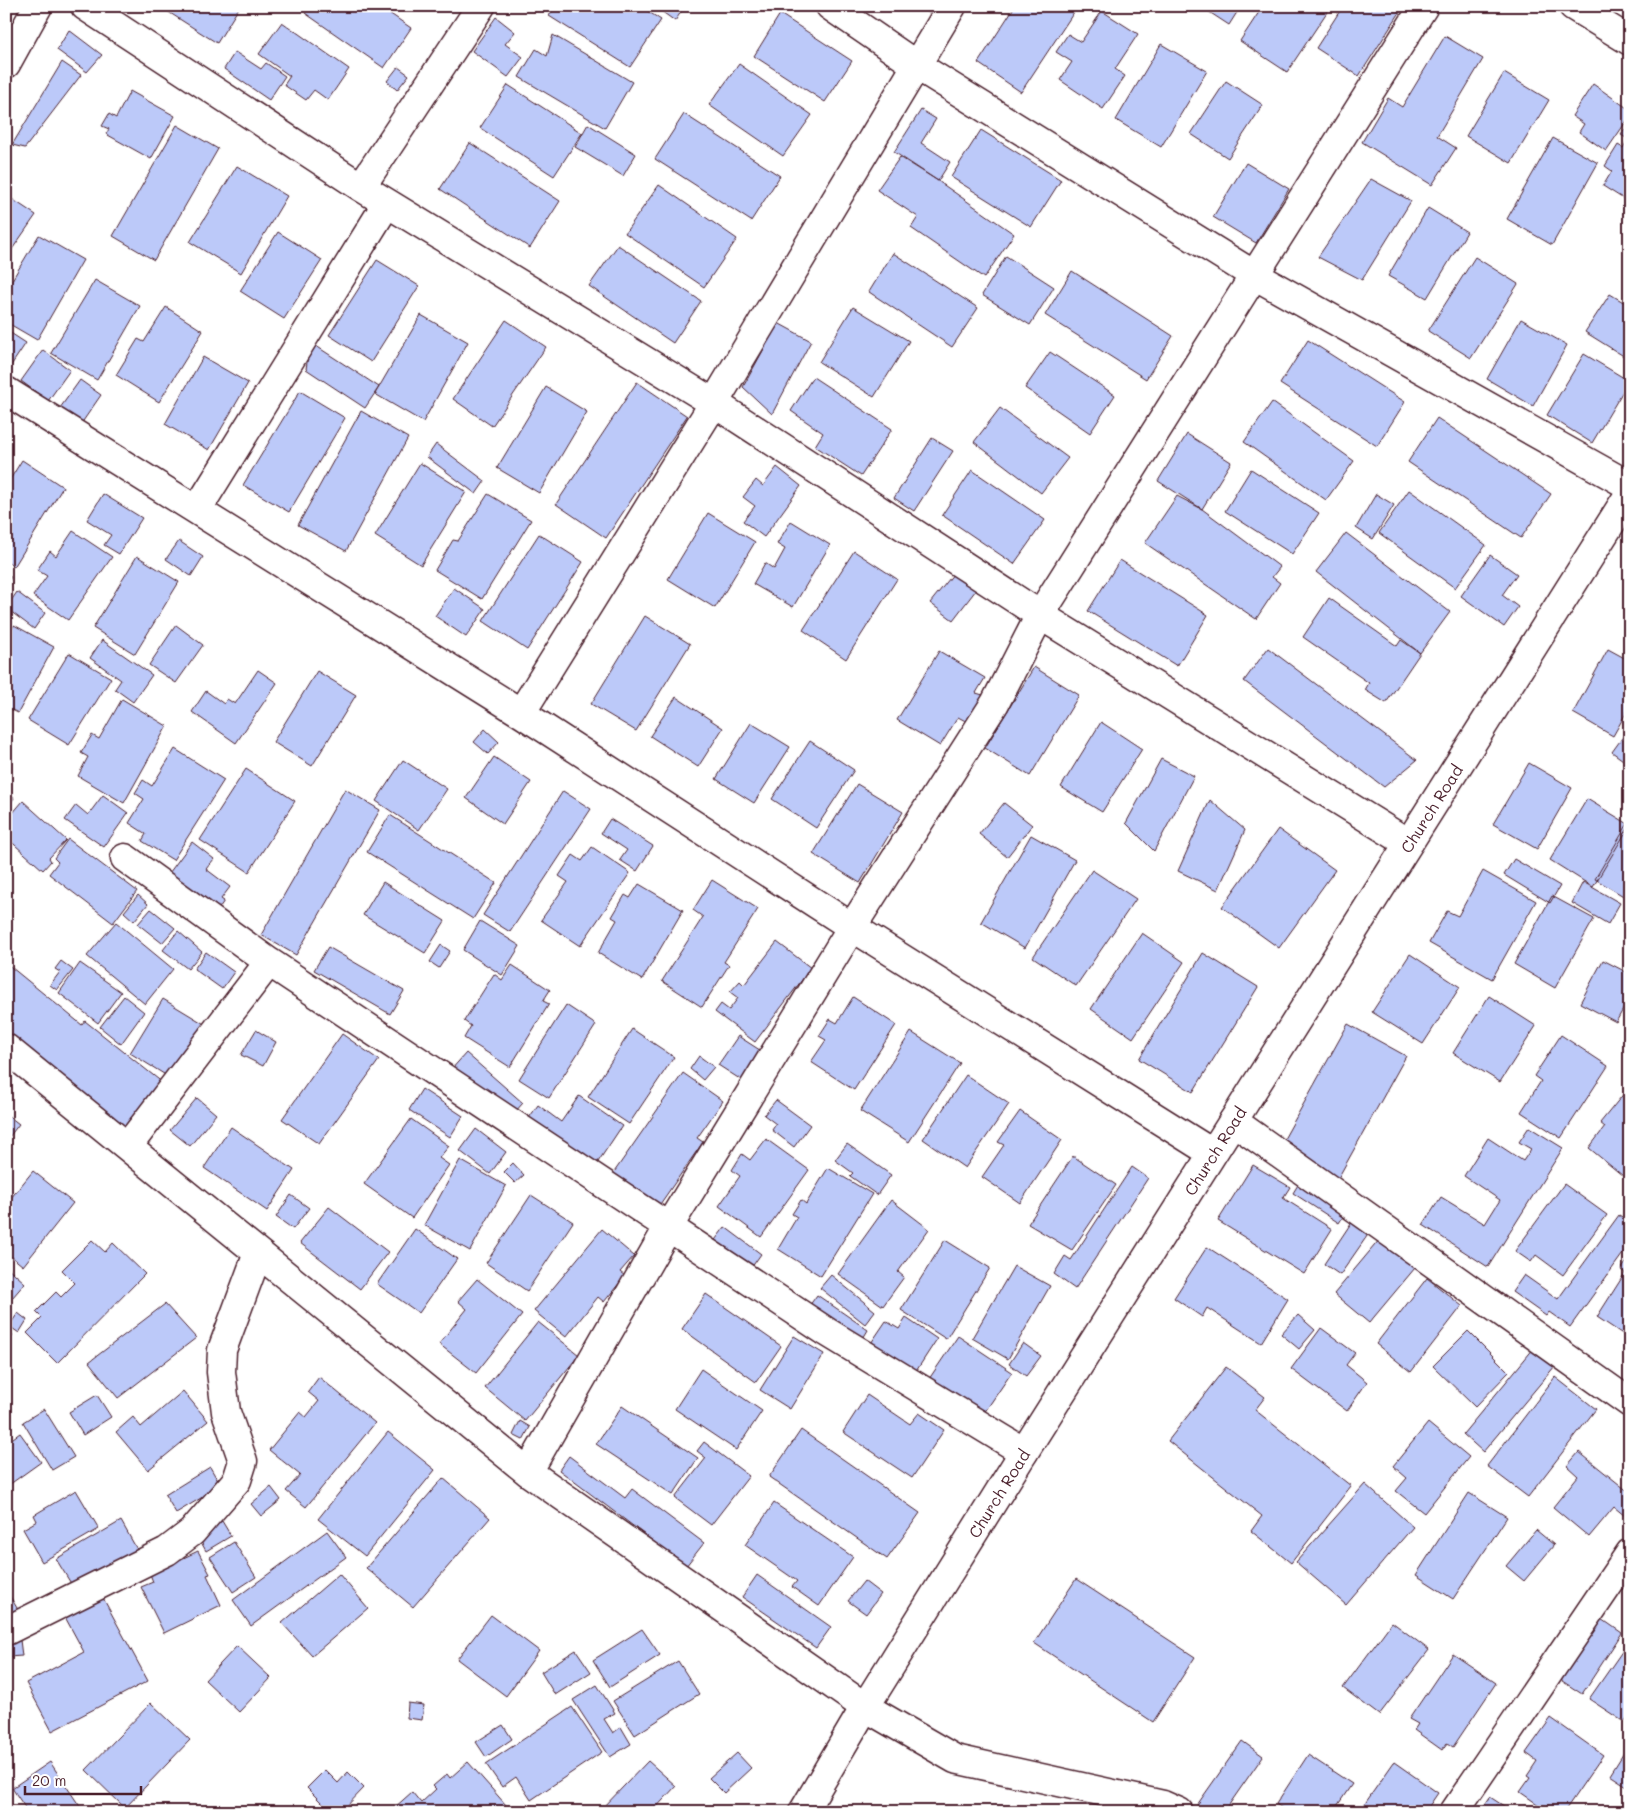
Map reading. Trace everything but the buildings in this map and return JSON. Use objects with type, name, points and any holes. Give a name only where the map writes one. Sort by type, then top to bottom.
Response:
[{"type":"street","points":[[6,64],[38,6]]},
{"type":"street","points":[[85,6],[361,187],[714,403],[1040,615],[1408,843]]},
{"type":"street","points":[[361,187],[481,6]]},
{"type":"street","points":[[830,6],[916,65],[1254,275],[1630,486]]},
{"type":"street","points":[[521,713],[714,403],[952,6]]},
{"type":"street","points":[[528,1472],[669,1226],[852,927],[996,703],[1040,615],[1424,6]]},
{"type":"street","points":[[1572,6],[1630,41]]},
{"type":"street","points":[[197,510],[387,203]]},
{"type":"street","points":[[6,391],[521,713],[852,927],[1212,1153]]},
{"type":"street","name":"Church Road","points":[[803,1812],[865,1707],[1024,1452],[1630,493]]},
{"type":"street","points":[[125,858],[269,962],[827,1332],[1024,1452]]},
{"type":"street","points":[[128,1146],[269,962]]},
{"type":"street","points":[[6,1048],[528,1472],[865,1707],[956,1759],[1163,1805],[1179,1812]]},
{"type":"street","points":[[1233,1121],[1630,1403]]},
{"type":"street","points":[[6,1631],[167,1551],[192,1532],[237,1480],[243,1461],[226,1412],[220,1372],[222,1357],[258,1253]]},
{"type":"street","points":[[1454,1812],[1499,1743],[1630,1553]]}]
